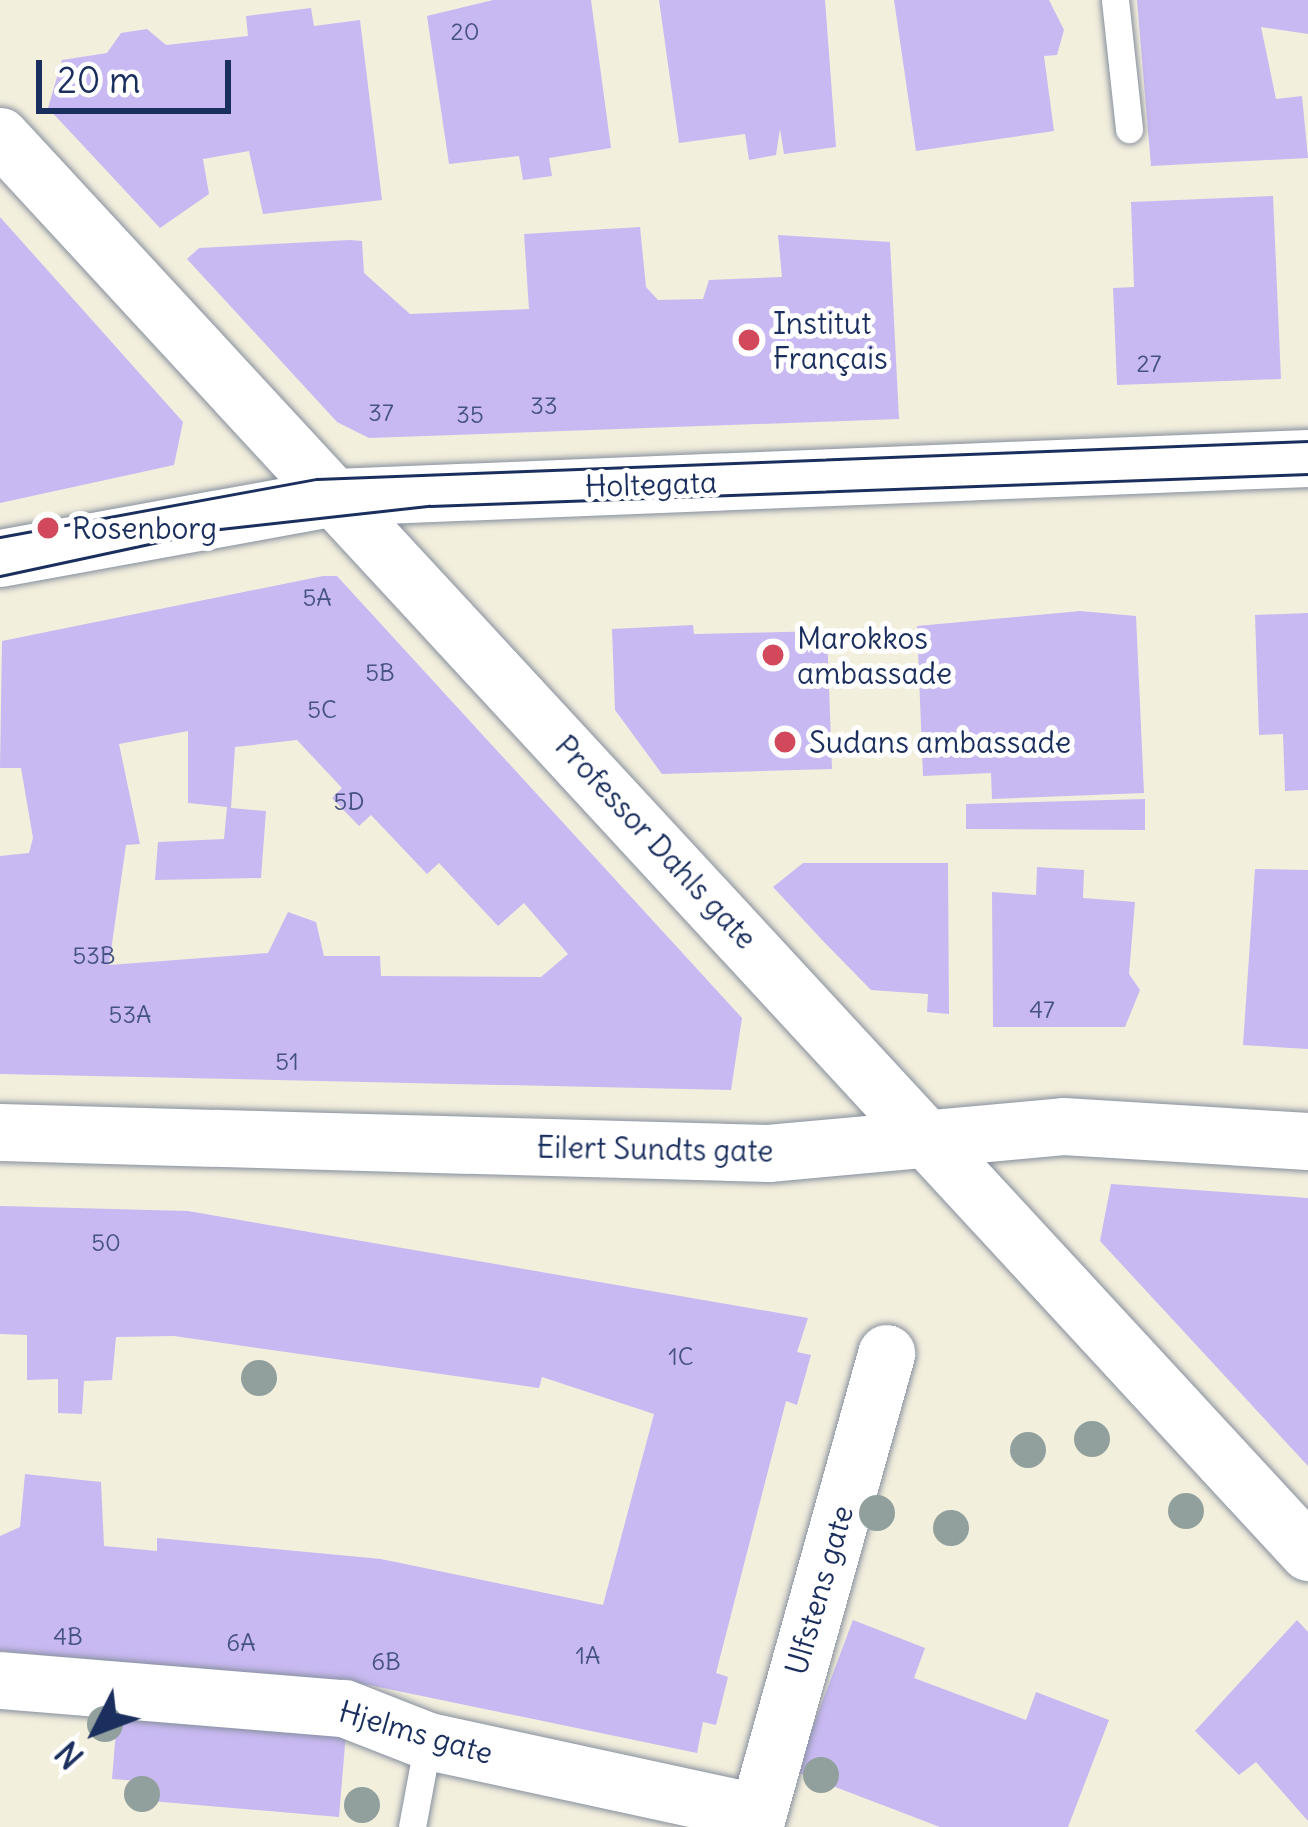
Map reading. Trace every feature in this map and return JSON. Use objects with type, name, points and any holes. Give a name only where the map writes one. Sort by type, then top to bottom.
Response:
[{"type":"street","name":"Professor Dahls gate","points":[[0,136],[932,1139],[1308,1552]]},
{"type":"street","name":"Holtegata","points":[[0,559],[335,497],[1308,458]]},
{"type":"street","name":"Eilert Sundts gate","points":[[0,1132],[768,1153],[1063,1126],[1308,1141]]},
{"type":"street","name":"Ulfstens gate","points":[[755,1820],[886,1353]]},
{"type":"street","name":"Hjelms gate","points":[[0,1680],[344,1708],[428,1741],[755,1820]]},
{"type":"lane","points":[[1115,0],[1129,129]]},
{"type":"lane","points":[[412,1827],[428,1741]]},
{"type":"building","points":[[493,0],[591,0],[611,148],[549,158],[552,176],[523,180],[519,156],[449,164],[427,16]]},
{"type":"building","points":[[659,0],[825,0],[836,147],[784,154],[780,129],[776,155],[749,160],[745,134],[679,143]]},
{"type":"building","points":[[894,0],[1049,0],[1064,30],[1057,55],[1044,56],[1054,131],[916,151]]},
{"type":"building","points":[[1137,0],[1308,0],[1308,34],[1261,27],[1276,99],[1302,96],[1308,158],[1151,166]]},
{"type":"building","points":[[311,8],[314,26],[360,20],[382,200],[263,214],[249,151],[203,159],[209,194],[160,228],[48,108],[62,60],[107,53],[121,33],[147,29],[166,45],[248,36],[246,16]]},
{"type":"building","points":[[1273,196],[1281,379],[1117,385],[1113,288],[1134,287],[1131,202]]},
{"type":"building","points":[[0,217],[183,422],[174,465],[0,503]]},
{"type":"building","points":[[640,227],[646,287],[658,300],[703,299],[709,280],[782,277],[778,235],[890,242],[899,419],[369,438],[337,422],[187,259],[199,248],[362,241],[364,273],[410,314],[529,309],[524,234]]},
{"type":"building","points":[[337,576],[742,1018],[731,1090],[0,1074],[0,856],[29,853],[33,838],[21,768],[0,768],[2,641]],"holes":[[[188,731],[188,803],[227,807],[224,839],[158,842],[155,880],[261,878],[266,811],[231,808],[235,747],[297,740],[342,788],[332,798],[359,826],[371,815],[427,874],[439,863],[498,926],[524,903],[568,954],[541,977],[381,976],[380,956],[324,956],[316,922],[288,912],[268,953],[109,965],[126,845],[140,844],[119,744]]]},
{"type":"building","points":[[1080,611],[1136,616],[1144,793],[992,799],[991,773],[923,776],[917,626]]},
{"type":"building","points":[[1308,613],[1308,790],[1285,791],[1283,734],[1259,735],[1255,615]]},
{"type":"building","points":[[693,625],[694,634],[827,631],[832,769],[662,774],[615,710],[612,629]]},
{"type":"building","points":[[1145,799],[1145,830],[966,829],[966,804]]},
{"type":"building","points":[[803,863],[948,863],[949,1014],[927,1012],[928,994],[871,990],[824,942],[773,887]]},
{"type":"building","points":[[1037,867],[1084,870],[1083,898],[1135,902],[1129,974],[1140,990],[1125,1027],[993,1027],[992,892],[1036,895]]},
{"type":"building","points":[[1255,869],[1308,870],[1308,1049],[1243,1045]]},
{"type":"building","points":[[1111,1184],[1308,1198],[1308,1466],[1100,1241]]},
{"type":"building","points":[[0,1206],[188,1211],[808,1318],[797,1352],[811,1355],[797,1405],[786,1401],[716,1673],[728,1677],[716,1725],[703,1722],[697,1753],[369,1685],[0,1651],[0,1536],[20,1527],[25,1474],[101,1482],[104,1546],[157,1551],[157,1538],[381,1559],[603,1605],[654,1414],[542,1377],[539,1388],[174,1336],[116,1337],[112,1380],[84,1381],[82,1414],[58,1413],[58,1379],[27,1380],[27,1335],[0,1334]]},
{"type":"building","points":[[853,1620],[925,1648],[914,1678],[1026,1720],[1036,1692],[1109,1720],[1068,1827],[940,1827],[796,1772]]},
{"type":"building","points":[[1297,1620],[1308,1632],[1308,1821],[1256,1762],[1239,1775],[1195,1731]]},
{"type":"building","points":[[118,1706],[347,1721],[339,1817],[151,1801],[154,1782],[112,1779]]},
{"type":"tram line","points":[[0,537],[317,479],[1308,441]]},
{"type":"tram line","points":[[0,576],[220,529],[430,506],[1308,474]]},
{"type":"place","name":"Institut Français","points":[[749,340]]},
{"type":"place","name":"Rosenborg","points":[[48,528]]},
{"type":"place","name":"Marokkos ambassade","points":[[773,655]]},
{"type":"place","name":"Sudans ambassade","points":[[785,742]]}]
